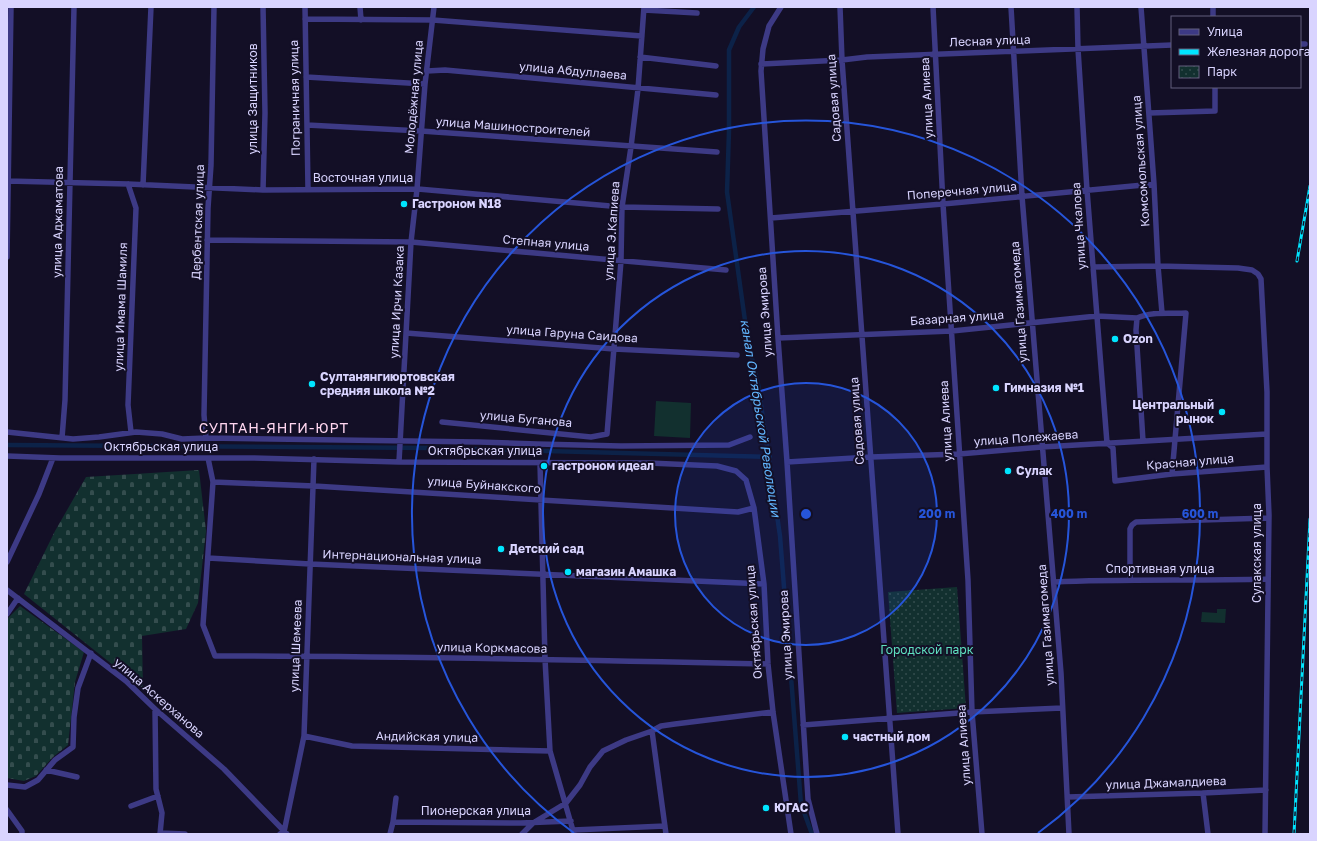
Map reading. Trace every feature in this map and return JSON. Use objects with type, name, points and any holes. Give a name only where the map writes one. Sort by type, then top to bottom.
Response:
[{"type":"street","points":[[7,257],[11,7]]},
{"type":"street","name":"улица Аджаматова","points":[[62,438],[65,400],[74,7]]},
{"type":"street","points":[[143,185],[151,7]]},
{"type":"street","name":"Дербентская улица","points":[[206,438],[204,416],[214,7]]},
{"type":"street","name":"улица Защитников","points":[[263,7],[266,112],[263,190]]},
{"type":"street","name":"Пограничная улица","points":[[305,7],[308,189]]},
{"type":"street","points":[[360,7],[361,20]]},
{"type":"street","name":"Молодёжная улица","points":[[417,189],[421,131],[434,7]]},
{"type":"street","name":"улица Эмирова","points":[[780,7],[769,26],[762,49],[761,64],[808,799],[817,834]]},
{"type":"street","name":"Садовая улица","points":[[840,7],[842,60],[898,834]]},
{"type":"street","name":"улица Алиева","points":[[933,7],[943,204],[968,580],[972,712],[982,834]]},
{"type":"street","name":"улица Газимагомеда","points":[[1011,7],[1022,196],[1054,582],[1068,797],[1069,834]]},
{"type":"street","name":"улица Чкалова","points":[[1077,7],[1078,49],[1093,267],[1108,443],[1113,448],[1115,481]]},
{"type":"street","name":"Комсомольская улица","points":[[1141,7],[1162,313]]},
{"type":"street","points":[[644,8],[696,13]]},
{"type":"street","name":"улица Э.Капиева","points":[[607,434],[621,261],[622,207],[638,88],[644,8]]},
{"type":"street","points":[[305,19],[433,20],[642,36]]},
{"type":"street","name":"Лесная улица","points":[[761,64],[842,60],[867,57],[1171,45]]},
{"type":"street","points":[[640,57],[716,66]]},
{"type":"street","name":"улица Абдуллаева","points":[[427,71],[445,70],[716,95]]},
{"type":"street","points":[[306,77],[426,84]]},
{"type":"street","points":[[1149,113],[1215,111],[1215,88]]},
{"type":"street","name":"улица Машиностроителей","points":[[307,125],[421,131],[717,152]]},
{"type":"street","name":"Восточная улица","points":[[8,181],[128,184],[263,190],[417,189],[622,207],[718,209]]},
{"type":"street","name":"улица Имама Шамиля","points":[[128,184],[136,208],[128,404],[131,432]]},
{"type":"street","name":"Поперечная улица","points":[[771,218],[943,204],[1154,184]]},
{"type":"street","name":"улица Ирчи Казака","points":[[399,462],[411,242],[417,189]]},
{"type":"street","name":"Степная улица","points":[[208,240],[411,242],[726,270]]},
{"type":"street","points":[[1093,267],[1158,266]]},
{"type":"street","name":"Сулакская улица","points":[[1158,266],[1238,268],[1252,270],[1258,274],[1261,279],[1267,392],[1269,518],[1267,579],[1265,834]]},
{"type":"street","points":[[1143,441],[1136,330],[1137,318],[1142,315],[1186,313],[1172,474]]},
{"type":"street","name":"Базарная улица","points":[[778,338],[952,331],[1097,316],[1137,318]]},
{"type":"street","name":"улица Гаруна Саидова","points":[[406,333],[614,349],[737,355]]},
{"type":"street","name":"улица Буганова","points":[[442,422],[591,437],[607,434]]},
{"type":"street","points":[[7,432],[73,439],[136,432],[162,434],[182,439],[400,440],[537,444],[729,445],[750,437]]},
{"type":"street","name":"улица Полежаева","points":[[787,462],[959,454],[1042,447],[1267,434]]},
{"type":"street","name":"Октябрьская улица","points":[[7,456],[53,458],[314,459],[399,462],[649,463],[717,466],[736,471],[746,480],[754,508],[764,584],[768,664],[773,712],[792,834]]},
{"type":"street","points":[[7,562],[39,494],[53,458]]},
{"type":"street","points":[[208,458],[213,482],[208,558]]},
{"type":"street","name":"улица Шемеева","points":[[284,833],[304,736],[314,459]]},
{"type":"street","points":[[540,463],[542,574],[550,751],[574,832],[665,826]]},
{"type":"street","name":"Красная улица","points":[[1115,481],[1172,474],[1267,467]]},
{"type":"street","name":"улица Буйнакского","points":[[213,482],[314,486],[738,512],[754,508]]},
{"type":"street","points":[[1130,580],[1130,529],[1136,522],[1269,518]]},
{"type":"street","name":"Интернациональная улица","points":[[208,558],[310,564],[764,584]]},
{"type":"street","name":"улица Коркмасова","points":[[208,558],[203,625],[215,656],[545,659],[768,664]]},
{"type":"street","name":"Спортивная улица","points":[[1054,582],[1267,579]]},
{"type":"street","name":"улица Аскерханова","points":[[7,590],[126,681],[155,709],[224,769],[284,833]]},
{"type":"street","points":[[7,614],[18,598]]},
{"type":"street","points":[[7,785],[25,787],[38,780],[55,760],[73,747],[74,717],[78,688],[90,653]]},
{"type":"street","points":[[803,725],[972,712],[1062,708]]},
{"type":"street","points":[[155,709],[156,789],[162,813],[160,834],[185,834]]},
{"type":"street","points":[[522,834],[533,822],[566,804],[580,785],[590,767],[603,751],[661,726],[773,712]]},
{"type":"street","points":[[652,731],[666,834]]},
{"type":"street","name":"Андийская улица","points":[[304,736],[352,746],[550,751]]},
{"type":"street","points":[[46,770],[77,777]]},
{"type":"street","name":"улица Джамалдиева","points":[[1068,797],[1266,790]]},
{"type":"street","points":[[1203,793],[1208,834]]},
{"type":"street","points":[[131,806],[158,796]]},
{"type":"street","points":[[390,834],[396,798]]},
{"type":"street","points":[[7,810],[24,833]]},
{"type":"street","name":"Пионерская улица","points":[[393,822],[571,821]]},
{"type":"green space","points":[[656,401],[691,403],[690,438],[654,436]]},
{"type":"green space","points":[[199,470],[206,531],[198,603],[186,629],[142,636],[143,689],[24,594],[55,531],[86,477]]},
{"type":"green space","name":"Городской парк","points":[[957,587],[966,708],[897,713],[888,592]]},
{"type":"green space","points":[[20,606],[84,652],[75,682],[68,745],[53,757],[36,776],[24,781],[7,778],[7,619]]},
{"type":"green space","points":[[1217,609],[1226,609],[1225,623],[1201,622],[1202,612],[1217,613]]},
{"type":"waterway","name":"канал Октябрьской Революции","points":[[754,7],[739,27],[729,50],[727,192],[748,342],[758,384],[780,536],[801,804],[812,834]]},
{"type":"waterway","points":[[7,445],[435,448],[770,457]]},
{"type":"railway","points":[[1297,261],[1310,186]]},
{"type":"railway","points":[[1294,834],[1310,519]]},
{"type":"place","name":"Гастроном N18","points":[[404,204]]},
{"type":"place","name":"Ozon","points":[[1115,339]]},
{"type":"place","name":"Султанянгиюртовская средняя школа №2","points":[[312,384]]},
{"type":"place","name":"Гимназия №1","points":[[996,388]]},
{"type":"place","name":"Центральный рынок","points":[[1222,412]]},
{"type":"place","name":"гастроном идеал","points":[[544,466]]},
{"type":"place","name":"Сулак","points":[[1008,471]]},
{"type":"place","name":"Детский сад","points":[[501,549]]},
{"type":"place","name":"магазин Амашка","points":[[568,572]]},
{"type":"place","name":"частный дом","points":[[845,737]]},
{"type":"place","name":"ЮГАС","points":[[766,808]]},
{"type":"district","name":"СУЛТАН-ЯНГИ-ЮРТ","points":[[274,428]]}]
